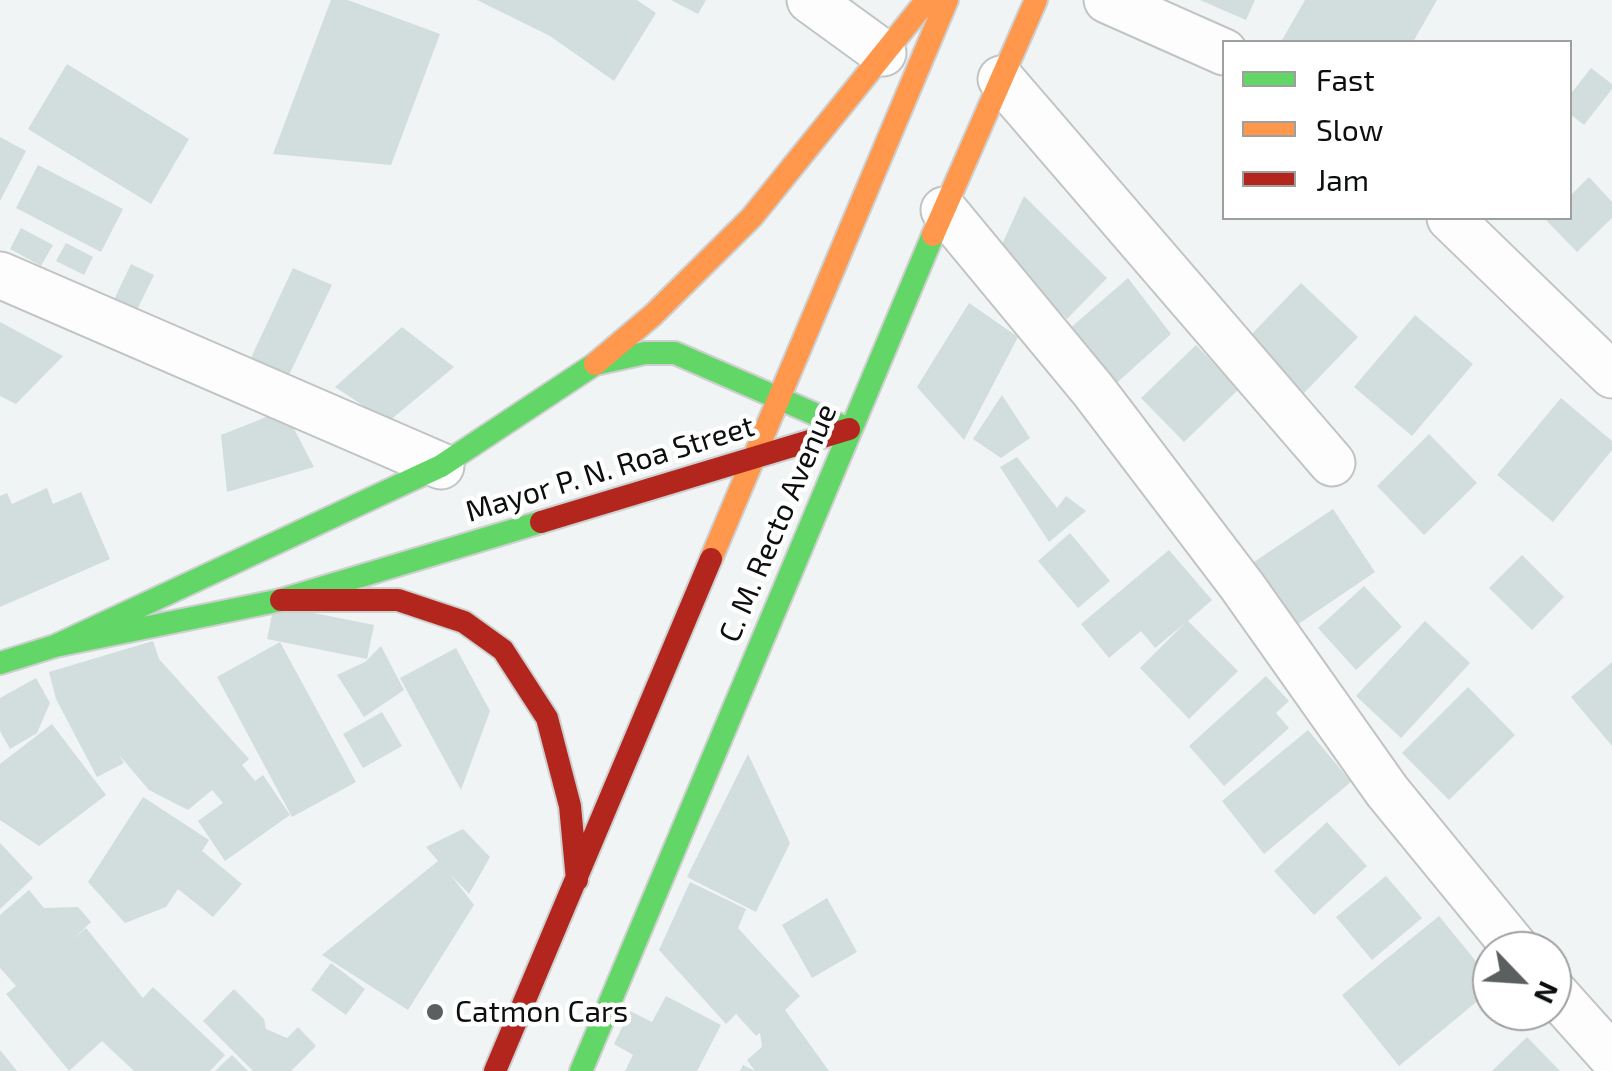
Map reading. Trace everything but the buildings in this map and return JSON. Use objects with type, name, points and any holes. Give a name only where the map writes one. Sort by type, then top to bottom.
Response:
[{"type":"main road","points":[[595,364],[653,315],[752,217],[927,0]]},
{"type":"main road","name":"C. M. Recto Avenue","points":[[495,1071],[578,884],[947,0]]},
{"type":"main road","name":"C. M. Recto Avenue","points":[[581,1071],[849,429],[1036,0]]},
{"type":"main road","name":"Mayor P. N. Roa Street","points":[[19,648],[441,466],[595,364],[645,353],[676,353],[849,429]]},
{"type":"main road","name":"Mayor P. N. Roa Street","points":[[19,648],[281,600],[849,429]]},
{"type":"main road","points":[[281,600],[398,600],[464,622],[503,650],[548,718],[570,806],[578,884]]},
{"type":"street","points":[[810,0],[883,53]]},
{"type":"street","points":[[1107,0],[1222,51]]},
{"type":"street","points":[[1001,80],[1332,463]]},
{"type":"street","points":[[944,210],[1093,390],[1242,586],[1387,791],[1502,931]]},
{"type":"street","points":[[1452,220],[1605,355]]},
{"type":"street","points":[[0,275],[441,466]]},
{"type":"street","points":[[1572,1008],[1605,1037]]},
{"type":"traffic: fast","points":[[581,1071],[933,235]]},
{"type":"traffic: fast","points":[[55,646],[441,466],[595,364],[645,353],[675,353],[849,429]]},
{"type":"traffic: fast","points":[[0,663],[55,646],[281,600],[541,522]]},
{"type":"traffic: slow","points":[[595,364],[653,315],[752,217],[927,0]]},
{"type":"traffic: slow","points":[[711,559],[947,0]]},
{"type":"traffic: slow","points":[[933,235],[1036,0]]},
{"type":"traffic: jam","points":[[541,522],[849,429]]},
{"type":"traffic: jam","points":[[495,1071],[711,559]]},
{"type":"traffic: jam","points":[[281,600],[398,600],[464,622],[503,650],[547,718],[570,806],[577,880]]},
{"type":"place","name":"Catmon Cars","points":[[435,1012]]}]
